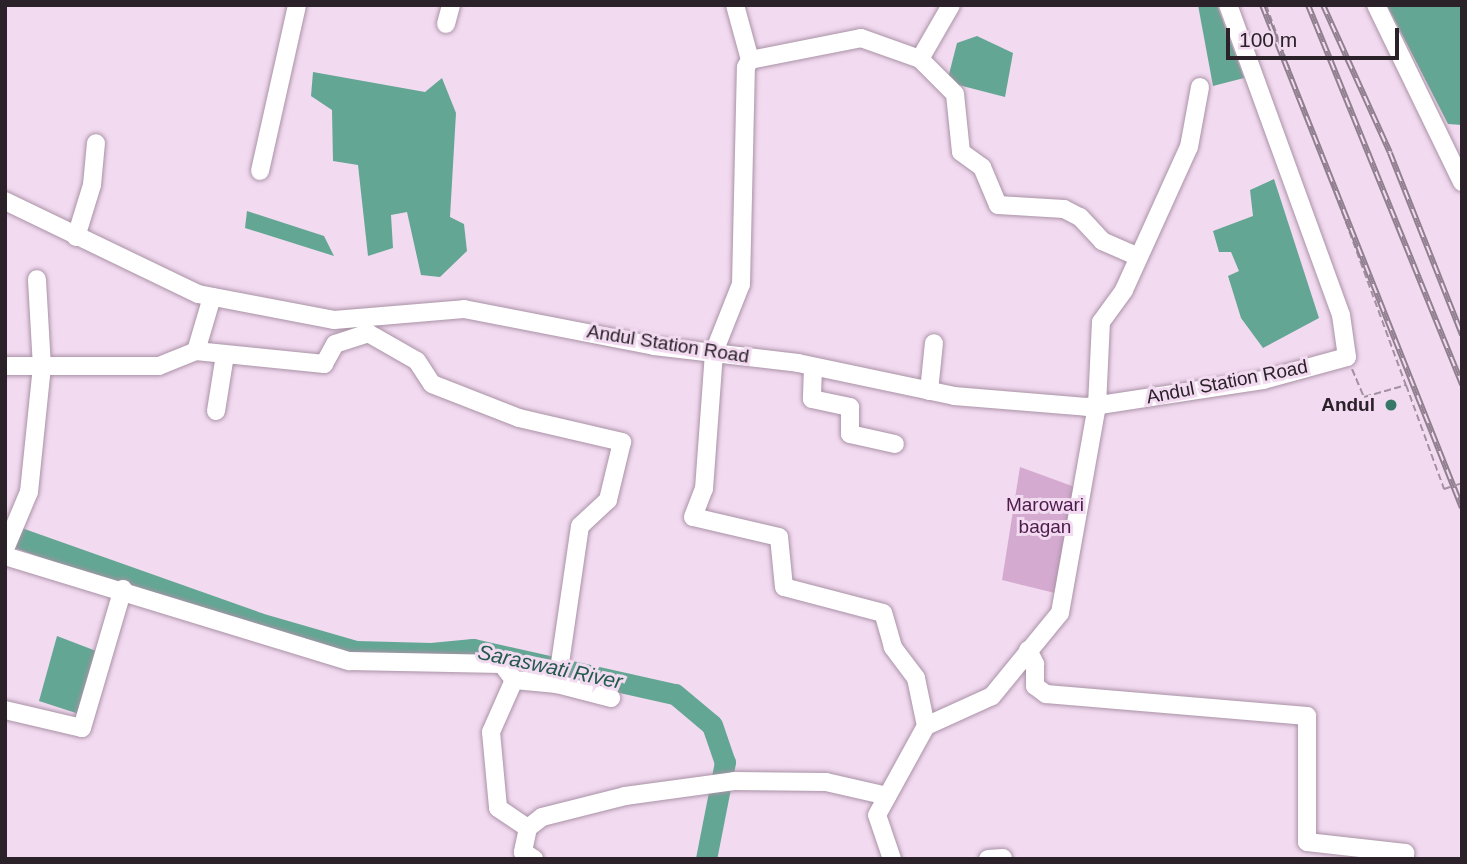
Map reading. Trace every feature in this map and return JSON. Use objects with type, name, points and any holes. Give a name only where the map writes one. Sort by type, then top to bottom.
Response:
[{"type":"street","points":[[260,171],[297,5]]},
{"type":"street","points":[[446,24],[451,5]]},
{"type":"street","points":[[735,5],[750,60],[746,67],[741,284],[714,352],[704,489],[693,517],[779,537],[784,587],[883,613],[893,647],[916,678],[926,726]]},
{"type":"street","points":[[920,58],[951,5]]},
{"type":"street","points":[[1228,5],[1341,315],[1347,357]]},
{"type":"street","points":[[1376,5],[1462,182]]},
{"type":"street","points":[[750,60],[861,38],[920,58],[955,94],[961,152],[982,167],[998,205],[1064,209],[1080,217],[1102,241],[1139,257]]},
{"type":"street","points":[[892,859],[877,814],[926,726],[992,696],[1059,612],[1097,406],[1101,322],[1124,290],[1189,147],[1200,87]]},
{"type":"street","points":[[76,237],[92,185],[96,143]]},
{"type":"street","name":"Andul Station Road","points":[[5,201],[76,237],[212,296],[334,320],[458,308],[654,346],[813,367],[929,391],[1097,406],[1263,380],[1347,357]]},
{"type":"street","points":[[37,279],[42,367],[29,492],[6,550],[349,661],[502,664],[514,680],[557,684],[611,698]]},
{"type":"street","points":[[196,352],[212,296]]},
{"type":"street","points":[[5,366],[159,366],[196,352],[324,364],[335,344],[368,333],[417,361],[432,384],[519,418],[622,442],[608,500],[580,526],[557,684]]},
{"type":"street","points":[[929,391],[933,342]]},
{"type":"street","points":[[216,411],[225,355]]},
{"type":"street","points":[[813,367],[811,399],[850,407],[849,434],[895,444]]},
{"type":"street","points":[[5,710],[82,728],[123,589]]},
{"type":"street","points":[[1028,650],[1035,664],[1035,686],[1046,694],[1307,716],[1307,842],[1405,853],[1405,859]]},
{"type":"street","points":[[514,680],[491,732],[498,808],[528,828]]},
{"type":"street","points":[[534,859],[523,852],[528,828],[542,817],[625,796],[734,781],[826,782],[887,796]]},
{"type":"path","points":[[1266,5],[1444,489],[1462,483]]},
{"type":"path","points":[[1347,357],[1364,397],[1406,385]]},
{"type":"green space","name":"Marowari bagan","points":[[1020,467],[1083,490],[1063,595],[1002,580]]},
{"type":"shaded area","points":[[1198,5],[1217,5],[1244,78],[1213,86]]},
{"type":"shaded area","points":[[1387,5],[1462,5],[1462,125],[1448,124]]},
{"type":"shaded area","points":[[977,36],[1013,53],[1005,97],[947,82],[957,43]]},
{"type":"shaded area","points":[[313,72],[425,92],[442,78],[456,113],[450,217],[464,224],[467,251],[440,277],[421,275],[407,212],[391,215],[393,248],[368,256],[358,165],[333,161],[332,110],[311,96]]},
{"type":"shaded area","points":[[1274,179],[1319,318],[1263,348],[1241,318],[1228,276],[1239,271],[1231,252],[1219,252],[1213,231],[1253,216],[1250,190]]},
{"type":"shaded area","points":[[247,211],[324,236],[334,256],[245,228]]},
{"type":"shaded area","points":[[57,636],[104,654],[79,714],[39,701]]},
{"type":"waterway","name":"Saraswati River","points":[[5,533],[259,623],[356,651],[431,653],[473,649],[675,694],[712,725],[725,762],[706,859]]},
{"type":"railway","points":[[1262,5],[1462,508]]},
{"type":"railway","points":[[1308,5],[1462,385]]},
{"type":"railway","points":[[1323,5],[1390,153],[1462,335]]},
{"type":"place","name":"Andul","points":[[1391,405]]}]
